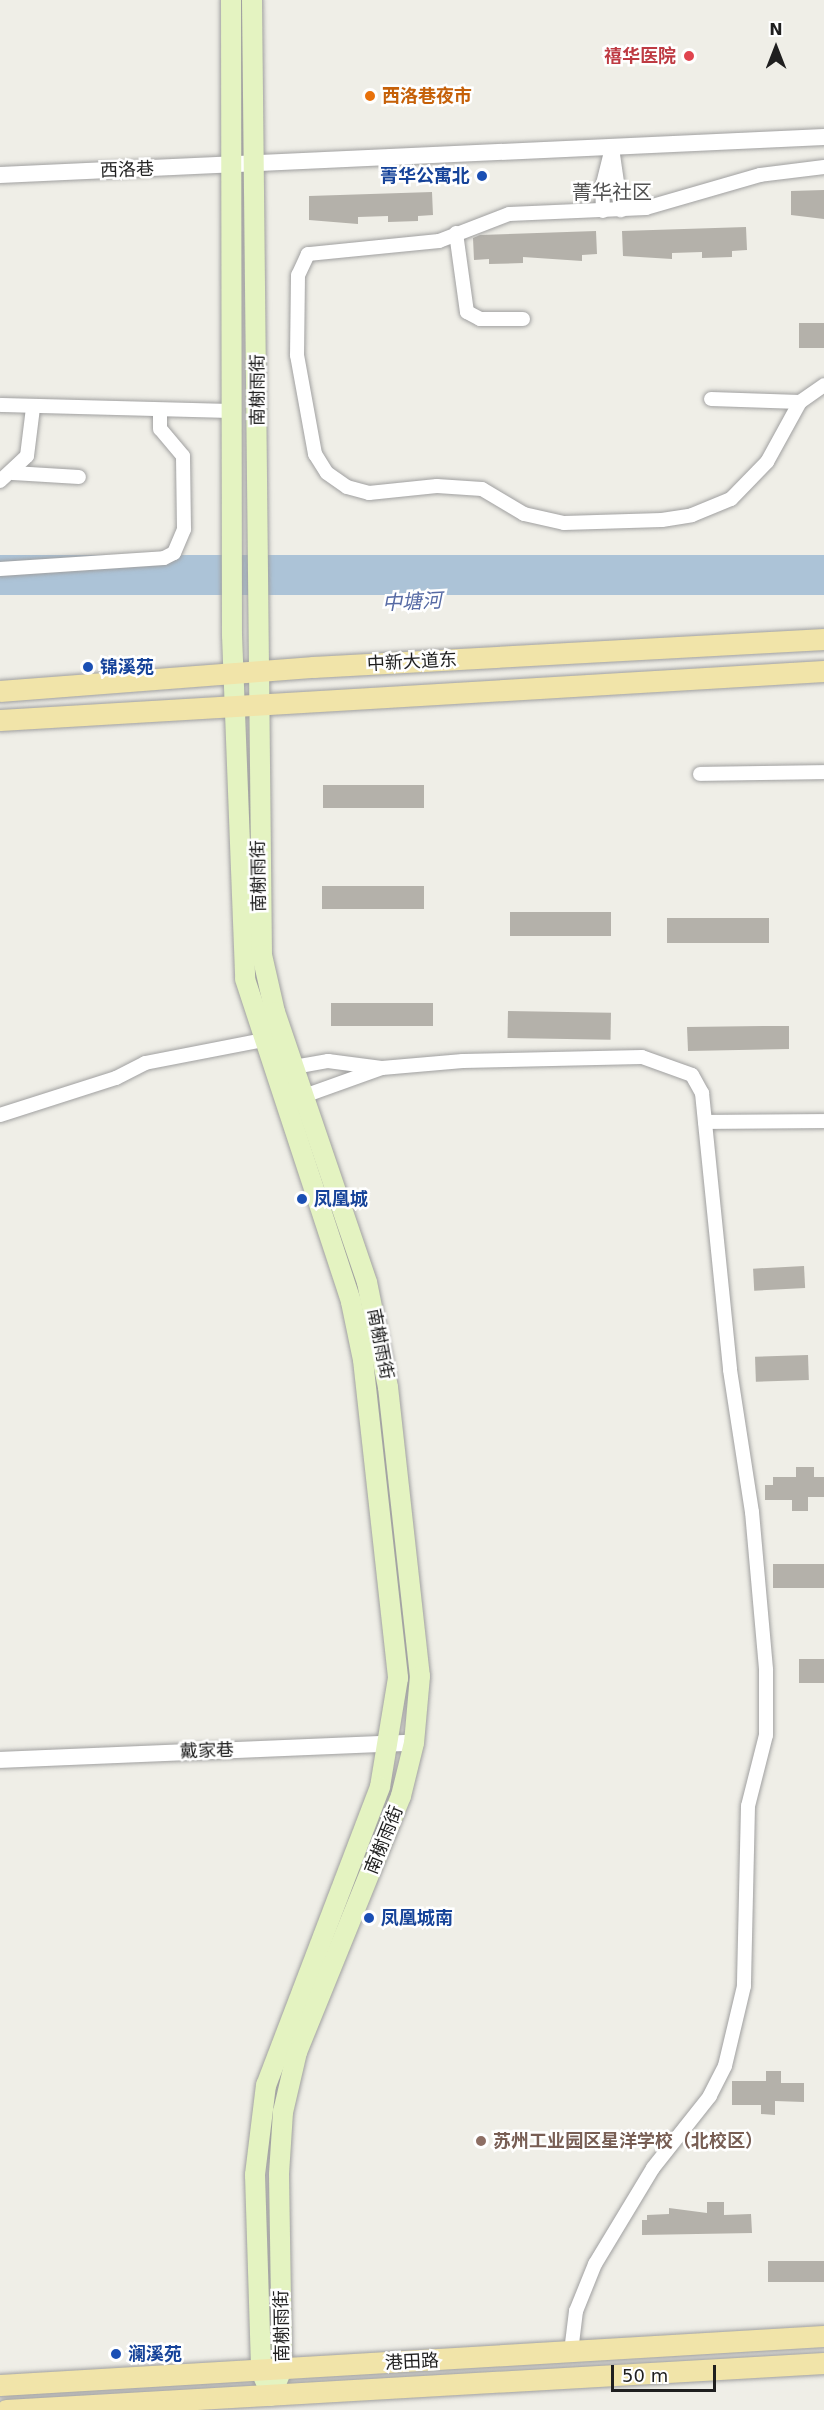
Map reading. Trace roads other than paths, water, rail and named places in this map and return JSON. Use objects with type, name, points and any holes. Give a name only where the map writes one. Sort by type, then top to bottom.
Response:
[{"type":"main road","name":"南榭雨街","points":[[231,0],[234,166],[232,635],[242,943],[251,1007],[327,1221],[363,1360],[395,1629],[398,1678],[390,1743],[380,1787],[266,2085],[255,2175],[261,2371],[271,2396]]},
{"type":"main road","name":"南榭雨街","points":[[252,0],[255,165],[257,704],[262,955],[294,1067],[367,1282],[388,1387],[419,1654],[414,1743],[401,1796],[297,2052],[284,2112],[279,2174],[282,2369],[271,2396]]},
{"type":"main road","name":"中新大道东","points":[[0,691],[233,675],[257,671],[824,639]]},
{"type":"main road","name":"中新大道东","points":[[0,720],[824,671]]},
{"type":"main road","name":"港田路","points":[[0,2385],[824,2336]]},
{"type":"main road","name":"港田路","points":[[6,2410],[824,2363]]},
{"type":"street","name":"西洛巷","points":[[0,176],[824,137]]},
{"type":"street","points":[[612,148],[621,210]]},
{"type":"street","points":[[603,211],[602,188],[612,148]]},
{"type":"street","points":[[824,167],[760,175],[673,202],[621,210],[509,214],[417,245],[316,252],[299,265],[297,355],[303,406],[320,463],[347,487],[369,493],[437,486],[482,489],[524,514],[564,523],[631,523],[692,515],[731,499],[746,487],[767,462],[800,402],[824,385]]},
{"type":"street","points":[[456,233],[466,312],[480,320],[523,320]]},
{"type":"street","points":[[711,399],[800,402]]},
{"type":"street","points":[[0,405],[160,412],[233,411]]},
{"type":"street","points":[[0,482],[13,473],[27,456],[33,408]]},
{"type":"street","points":[[0,568],[164,558],[174,553],[184,529],[183,456],[160,429],[160,412]]},
{"type":"street","points":[[13,473],[79,477]]},
{"type":"street","points":[[700,774],[824,772]]},
{"type":"street","points":[[0,1115],[116,1078],[145,1064],[262,1040]]},
{"type":"street","points":[[294,1067],[328,1061],[382,1068],[463,1061],[642,1057],[692,1075],[702,1093],[730,1370],[752,1512],[766,1670],[766,1735],[748,1806],[744,1986],[725,2066],[710,2096],[653,2168],[594,2264],[576,2311],[571,2352]]},
{"type":"street","points":[[304,1096],[382,1068]]},
{"type":"street","points":[[705,1122],[824,1121]]},
{"type":"street","name":"戴家巷","points":[[0,1760],[414,1743]]},
{"type":"water","points":[[0,555],[824,555],[824,595],[0,595]]},
{"type":"place","name":"禧华医院","points":[[689,56]]},
{"type":"place","name":"西洛巷夜市","points":[[370,96]]},
{"type":"place","name":"菁华公寓北","points":[[482,176]]},
{"type":"place","name":"锦溪苑","points":[[88,667]]},
{"type":"place","name":"凤凰城","points":[[302,1199]]},
{"type":"place","name":"凤凰城南","points":[[369,1918]]},
{"type":"place","name":"苏州工业园区星洋学校（北校区）","points":[[481,2141]]},
{"type":"place","name":"澜溪苑","points":[[116,2354]]},
{"type":"district","name":"菁华社区","points":[[612,192]]},
{"type":"water label","name":"中塘河","points":[[412,602]]}]
